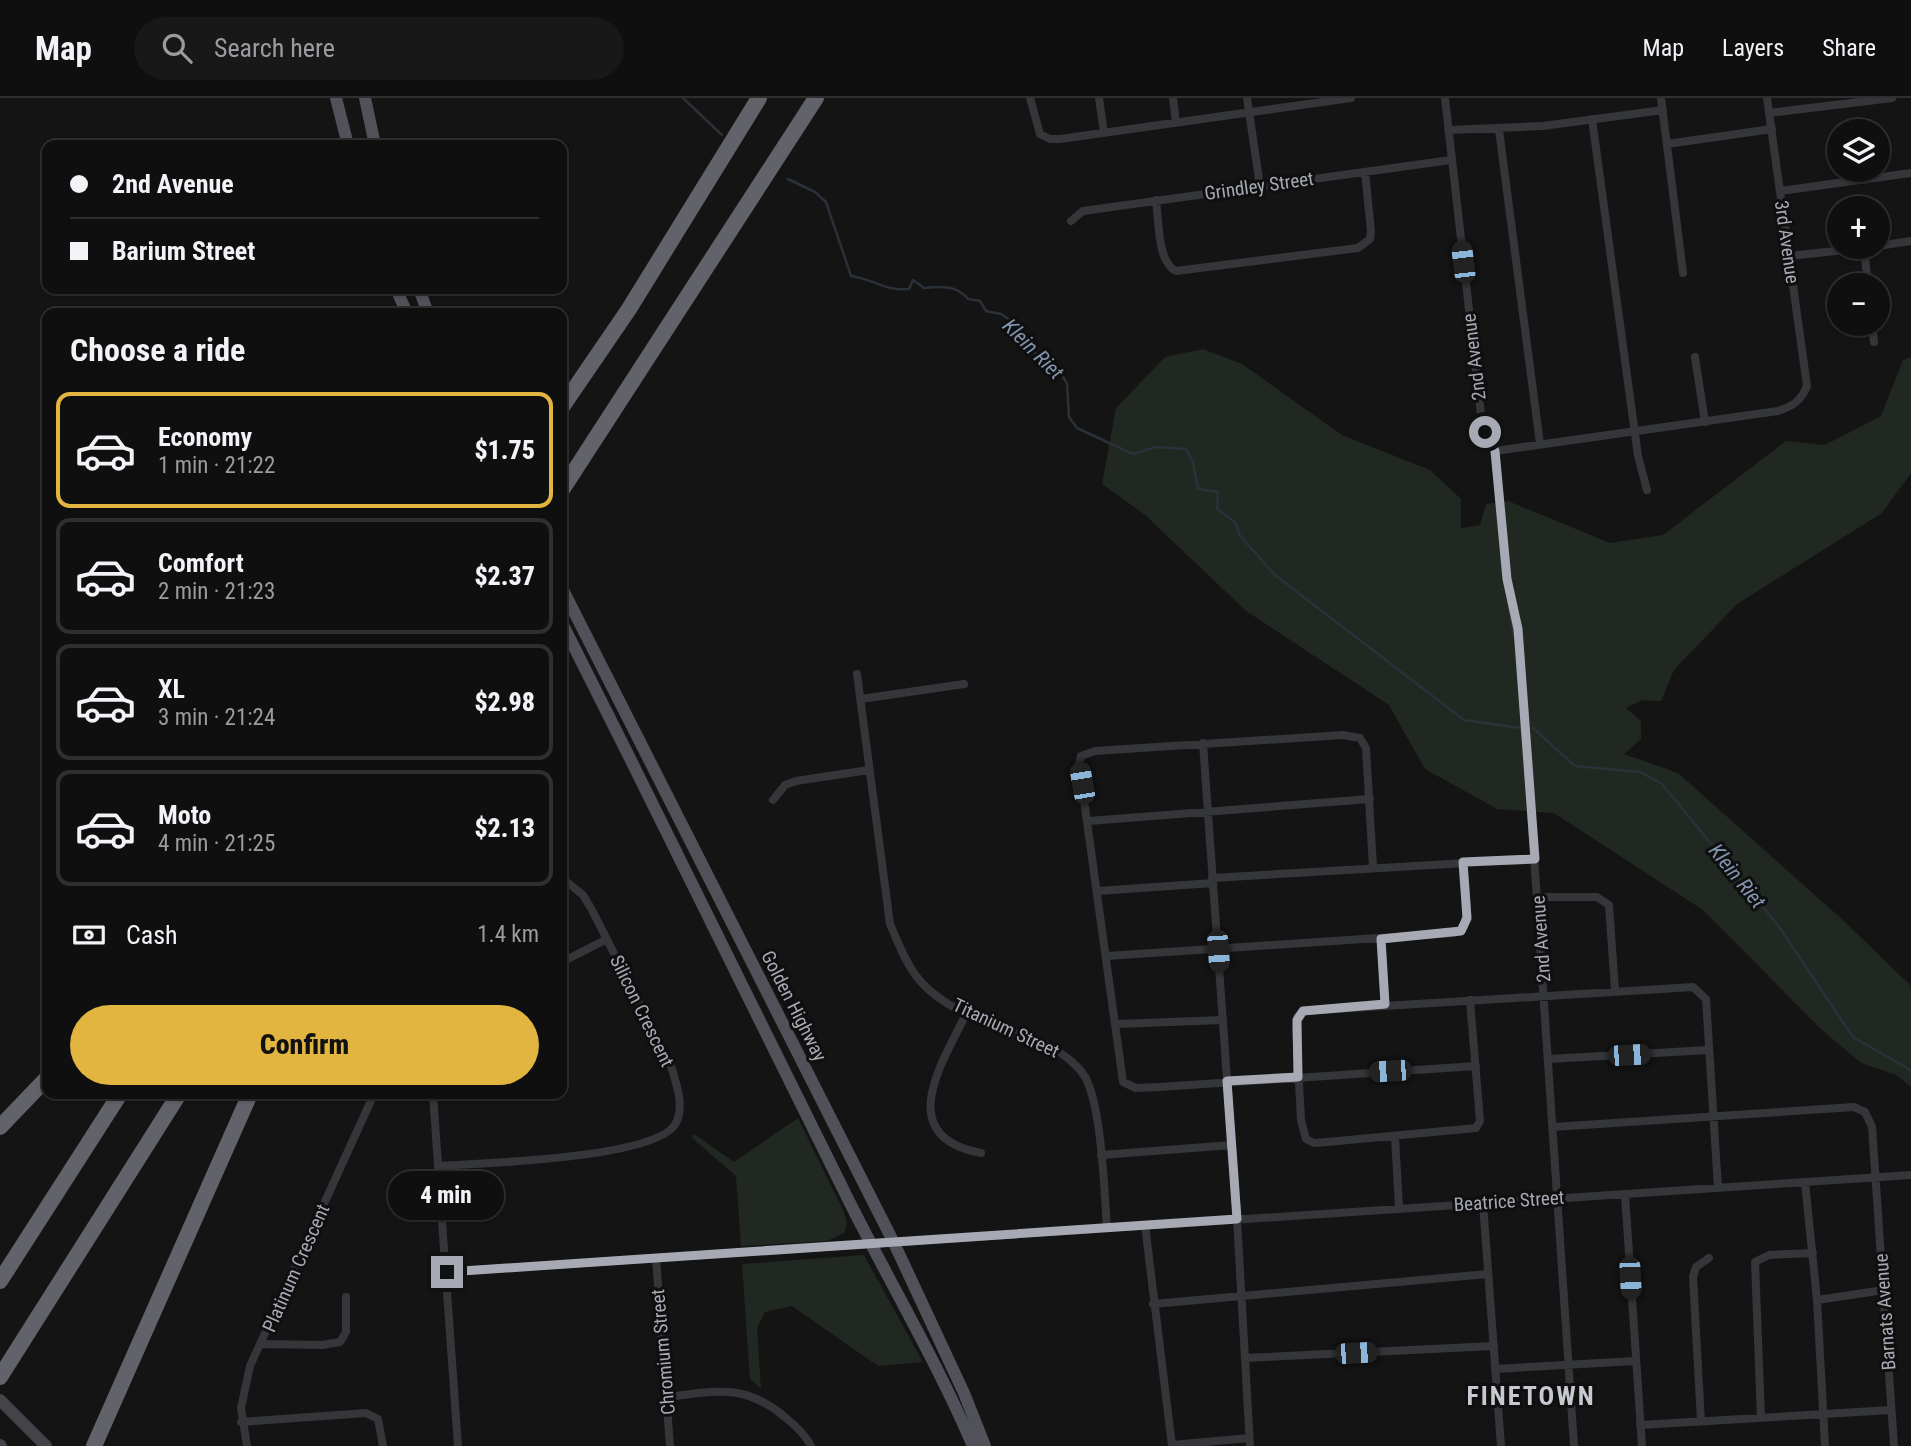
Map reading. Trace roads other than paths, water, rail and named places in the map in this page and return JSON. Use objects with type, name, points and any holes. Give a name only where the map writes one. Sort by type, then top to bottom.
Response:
[{"type":"highway","points":[[567,400],[629,309],[759,98]]},
{"type":"highway","points":[[567,482],[816,98]]},
{"type":"highway","points":[[0,1127],[42,1083]]},
{"type":"highway","points":[[0,1281],[117,1099]]},
{"type":"highway","points":[[0,1377],[176,1099]]},
{"type":"highway","points":[[94,1446],[248,1099]]},
{"type":"highway","points":[[101,1446],[106,1418]]},
{"type":"main road","points":[[337,98],[347,140]]},
{"type":"main road","points":[[365,98],[374,140]]},
{"type":"main road","name":"Golden Highway","points":[[567,597],[894,1243],[964,1393],[985,1446]]},
{"type":"main road","name":"Golden Highway","points":[[567,633],[714,924],[869,1242],[946,1383],[973,1446]]},
{"type":"main road","points":[[0,1400],[46,1446]]},
{"type":"street","points":[[1030,98],[1035,125],[1044,137],[1060,139],[1249,113],[1317,100],[1351,98]]},
{"type":"street","points":[[1099,98],[1104,133]]},
{"type":"street","points":[[1173,98],[1176,123]]},
{"type":"street","points":[[1247,98],[1260,186]]},
{"type":"street","name":"2nd Avenue","points":[[1445,98],[1481,415],[1495,451],[1507,579],[1520,650],[1574,1446]]},
{"type":"street","points":[[1661,98],[1683,273]]},
{"type":"street","name":"3rd Avenue","points":[[1705,422],[1778,411],[1798,402],[1807,386],[1767,98]]},
{"type":"street","points":[[1769,113],[1892,98]]},
{"type":"street","points":[[1448,130],[1499,130],[1663,110]]},
{"type":"street","points":[[1592,119],[1638,456],[1647,490]]},
{"type":"street","points":[[1667,144],[1772,129]]},
{"type":"street","points":[[1499,130],[1540,444]]},
{"type":"street","name":"Grindley Street","points":[[1071,221],[1083,211],[1451,160]]},
{"type":"street","points":[[1156,201],[1164,258],[1169,268],[1183,271],[1365,246],[1371,230],[1365,172]]},
{"type":"street","points":[[1780,191],[1911,173]]},
{"type":"street","points":[[1890,244],[1911,241]]},
{"type":"street","points":[[1789,256],[1827,252]]},
{"type":"street","points":[[1873,336],[1874,342]]},
{"type":"street","points":[[1495,451],[1705,422],[1695,357]]},
{"type":"street","name":"Titanium Street","points":[[857,674],[890,924],[918,979],[948,1003],[1050,1046],[1076,1066],[1088,1082],[1101,1155],[1107,1228]]},
{"type":"street","points":[[862,699],[964,684]]},
{"type":"street","points":[[1373,867],[1366,748],[1360,738],[1353,736],[1203,743],[1085,754],[1079,764],[1117,1024],[1122,1077],[1127,1085],[1141,1088],[1476,1066]]},
{"type":"street","points":[[1144,1225],[1172,1446],[1249,1442],[1237,1219],[1203,743]]},
{"type":"street","points":[[773,800],[785,785],[796,781],[869,770]]},
{"type":"street","points":[[1088,821],[1370,799]]},
{"type":"street","points":[[1098,891],[1373,867],[1535,859]]},
{"type":"street","points":[[1106,956],[1218,951],[1461,931],[1467,918],[1463,862]]},
{"type":"street","name":"Silicon Crescent","points":[[438,1166],[588,1154],[633,1147],[668,1133],[674,1126],[680,1107],[671,1066],[583,895],[567,882]]},
{"type":"street","points":[[1538,897],[1597,897],[1609,905],[1615,990]]},
{"type":"street","points":[[567,959],[607,939]]},
{"type":"street","points":[[1381,939],[1385,1004]]},
{"type":"street","points":[[1470,1000],[1480,1121],[1476,1128],[1395,1137],[1310,1142],[1303,1132],[1298,1077],[1296,1028],[1300,1013],[1385,1004],[1676,986],[1703,992],[1706,999],[1718,1188]]},
{"type":"street","points":[[967,1012],[932,1086],[929,1107],[933,1121],[948,1139],[962,1149],[981,1153]]},
{"type":"street","points":[[1117,1024],[1223,1020]]},
{"type":"street","points":[[1549,1059],[1709,1050]]},
{"type":"street","name":"Platinum Crescent","points":[[247,1446],[242,1423],[242,1394],[250,1366],[372,1099]]},
{"type":"street","points":[[433,1099],[458,1446]]},
{"type":"street","name":"Barnats Avenue","points":[[1713,1115],[1859,1109],[1869,1117],[1872,1127],[1894,1446]]},
{"type":"street","points":[[1553,1127],[1713,1115]]},
{"type":"street","points":[[1395,1137],[1399,1208]]},
{"type":"street","points":[[1101,1155],[1232,1146]]},
{"type":"street","name":"Beatrice Street","points":[[447,1272],[1911,1175]]},
{"type":"street","points":[[1805,1182],[1817,1300],[1825,1446]]},
{"type":"street","points":[[1625,1194],[1634,1361],[1642,1446]]},
{"type":"street","points":[[1483,1203],[1501,1446]]},
{"type":"street","points":[[1761,1418],[1753,1275],[1755,1262],[1769,1255],[1813,1253]]},
{"type":"street","name":"Chromium Street","points":[[656,1258],[670,1446]]},
{"type":"street","points":[[1701,1422],[1693,1277],[1696,1267],[1709,1258]]},
{"type":"street","points":[[1153,1304],[1488,1275]]},
{"type":"street","points":[[1817,1300],[1884,1290]]},
{"type":"street","points":[[262,1344],[340,1342],[346,1332],[346,1297]]},
{"type":"street","points":[[1245,1359],[1494,1346]]},
{"type":"street","points":[[1495,1368],[1634,1361]]},
{"type":"street","points":[[668,1397],[723,1391],[748,1395],[777,1410],[807,1438],[811,1446]]},
{"type":"street","points":[[1640,1425],[1891,1410]]},
{"type":"street","points":[[242,1423],[366,1413],[378,1419],[383,1446]]},
{"type":"waterway","name":"Klein Riet","points":[[683,98],[722,135]]},
{"type":"waterway","name":"Klein Riet","points":[[788,179],[815,192],[826,202],[851,276],[893,288],[909,289],[913,280],[924,288],[954,289],[968,299],[980,301],[986,311],[1001,314],[1013,322],[1022,341],[1047,364],[1060,371],[1067,384],[1069,417],[1077,428],[1133,454],[1156,447],[1186,449],[1193,462],[1198,489],[1218,492],[1217,509],[1236,523],[1240,536],[1275,575],[1464,720],[1520,728]]},
{"type":"waterway","name":"Klein Riet","points":[[1533,728],[1575,766],[1640,772],[1662,784],[1777,924],[1853,1037],[1909,1069],[1911,1073]]},
{"type":"district","name":"FINETOWN","points":[[1531,1396]]}]
